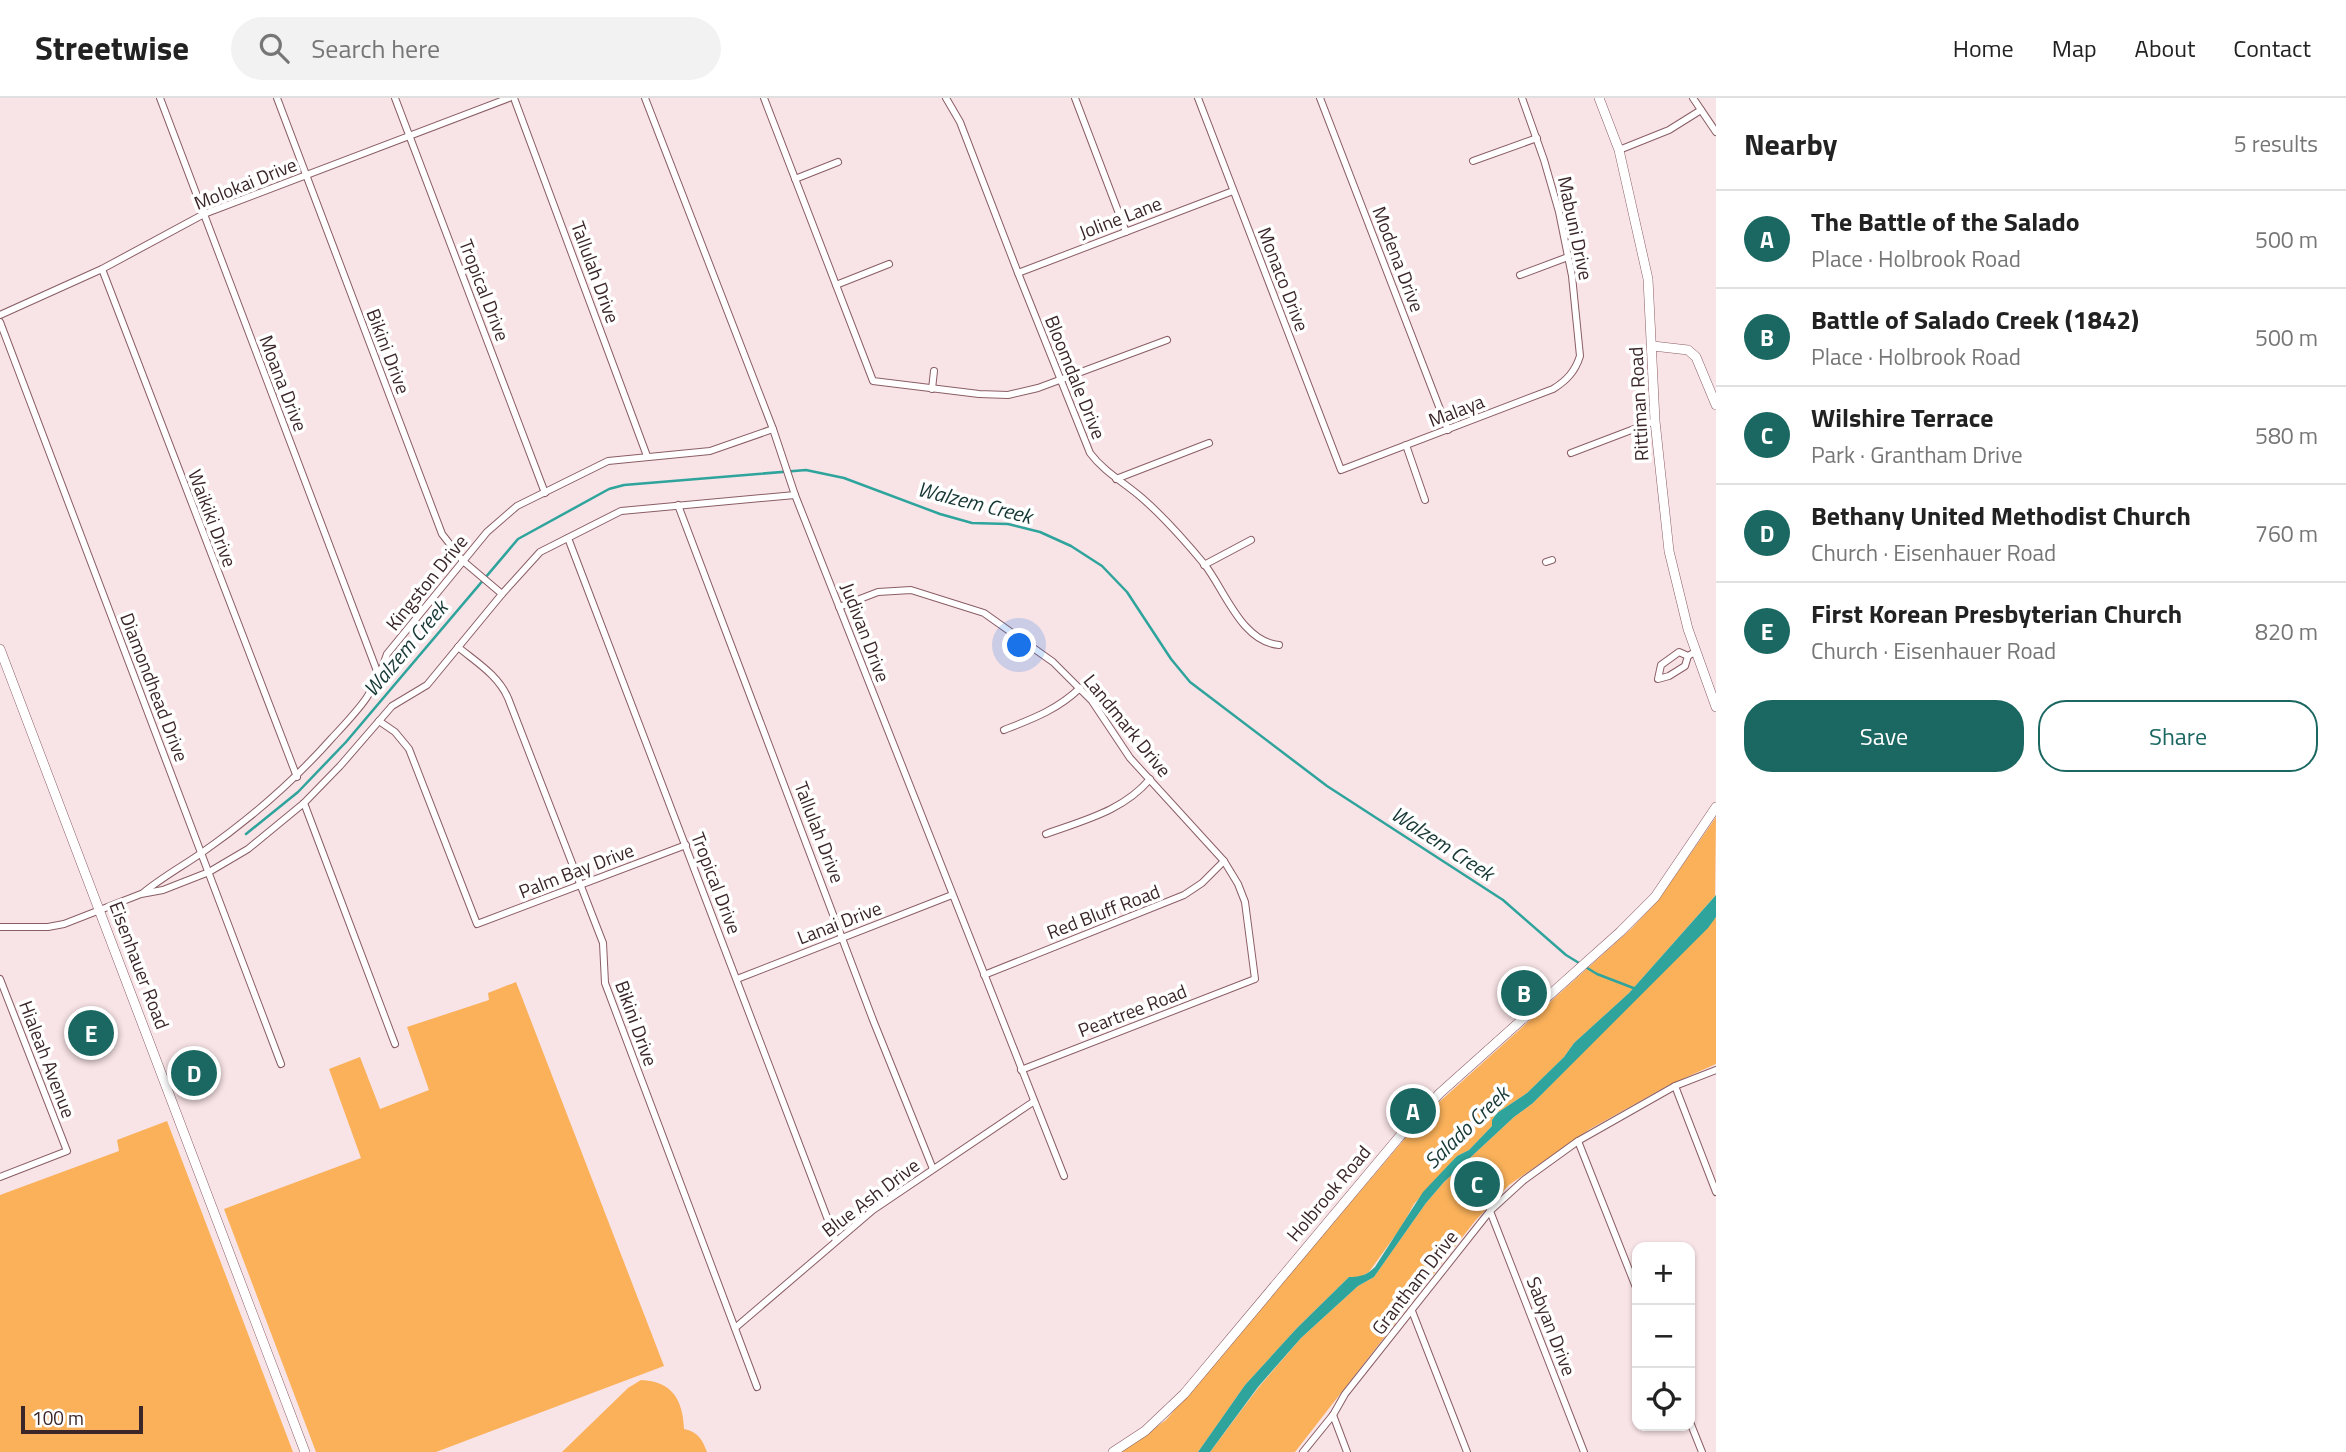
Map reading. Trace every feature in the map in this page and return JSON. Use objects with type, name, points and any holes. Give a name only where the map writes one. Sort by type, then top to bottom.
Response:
[{"type":"main road","name":"Rittiman Road","points":[[1598,98],[1619,150],[1648,279],[1655,421],[1669,551],[1691,654],[1716,707]]},
{"type":"main road","points":[[1653,346],[1688,350],[1696,357],[1716,405]]},
{"type":"main road","name":"Eisenhauer Road","points":[[0,649],[305,1452]]},
{"type":"main road","name":"Holbrook Road","points":[[1113,1452],[1144,1431],[1184,1394],[1400,1136],[1440,1093],[1603,948],[1655,897],[1716,807]]},
{"type":"street","name":"Moana Drive","points":[[160,98],[380,679]]},
{"type":"street","name":"Bikini Drive","points":[[277,98],[442,534],[463,561],[502,594]]},
{"type":"street","name":"Tropical Drive","points":[[395,98],[545,493]]},
{"type":"street","name":"Molokai Drive","points":[[0,314],[102,269],[204,214],[509,98]]},
{"type":"street","name":"Tallulah Drive","points":[[514,98],[647,456]]},
{"type":"street","name":"Judivan Drive","points":[[645,98],[773,429],[795,495],[1064,1176]]},
{"type":"street","points":[[764,98],[873,381],[1009,395],[1038,388],[1167,340]]},
{"type":"street","name":"Bloomdale Drive","points":[[946,98],[960,122],[1090,453],[1101,467],[1144,500],[1204,565],[1250,630],[1270,644],[1279,645]]},
{"type":"street","points":[[1075,98],[1126,232]]},
{"type":"street","name":"Monaco Drive","points":[[1198,98],[1340,471]]},
{"type":"street","name":"Modena Drive","points":[[1320,98],[1448,430]]},
{"type":"street","name":"Mabuni Drive","points":[[1522,98],[1555,194],[1572,276],[1580,356],[1576,368]]},
{"type":"street","points":[[1693,98],[1716,132]]},
{"type":"street","points":[[1619,150],[1669,130],[1701,110]]},
{"type":"street","points":[[1473,161],[1537,138]]},
{"type":"street","points":[[796,179],[838,162]]},
{"type":"street","name":"Joline Lane","points":[[1018,273],[1234,191]]},
{"type":"street","points":[[1520,275],[1568,257]]},
{"type":"street","points":[[836,285],[889,264]]},
{"type":"street","name":"Waikiki Drive","points":[[102,269],[297,777]]},
{"type":"street","name":"Diamondhead Drive","points":[[0,322],[281,1064]]},
{"type":"street","name":"Malaya","points":[[1340,471],[1553,389],[1564,382],[1576,368]]},
{"type":"street","points":[[932,388],[934,371]]},
{"type":"street","points":[[1571,453],[1655,421]]},
{"type":"street","name":"Kingston Drive","points":[[0,927],[48,927],[64,924],[141,894],[279,794],[362,705],[380,679],[387,654],[487,532],[506,514],[601,464],[647,456],[721,449],[773,429]]},
{"type":"street","points":[[1116,479],[1209,443]]},
{"type":"street","points":[[1406,445],[1425,499]]},
{"type":"street","name":"Kingston Drive","points":[[141,894],[163,890],[209,872],[248,849],[304,803],[392,706],[427,685],[540,552],[621,511],[795,495]]},
{"type":"street","name":"Tallulah Drive","points":[[678,505],[844,937],[873,1020],[933,1169]]},
{"type":"street","name":"Tropical Drive","points":[[568,538],[836,1241]]},
{"type":"street","points":[[1204,565],[1251,540]]},
{"type":"street","name":"Landmark Drive","points":[[839,607],[878,592],[903,589],[977,610],[1041,652],[1080,688],[1097,708],[1121,746],[1224,861],[1245,902],[1255,979]]},
{"type":"street","name":"Bikini Drive","points":[[458,647],[503,686],[603,943],[605,984],[757,1387]]},
{"type":"street","points":[[1679,652],[1691,654],[1685,666],[1669,676],[1658,678],[1661,665],[1679,652]]},
{"type":"street","points":[[1004,730],[1050,712],[1080,688]]},
{"type":"street","name":"Palm Bay Drive","points":[[379,721],[395,732],[409,749],[477,924],[686,845]]},
{"type":"street","points":[[1046,834],[1119,806],[1139,792],[1150,779]]},
{"type":"street","points":[[304,803],[395,1044]]},
{"type":"street","name":"Red Bluff Road","points":[[984,975],[1184,895],[1202,883],[1224,861]]},
{"type":"street","name":"Lanai Drive","points":[[737,979],[952,895]]},
{"type":"street","name":"Hialeah Avenue","points":[[0,979],[67,1151],[0,1177]]},
{"type":"street","name":"Peartree Road","points":[[1021,1070],[1255,979]]},
{"type":"street","name":"Grantham Drive","points":[[1303,1452],[1333,1415],[1345,1394],[1490,1211],[1524,1180],[1578,1141],[1675,1086],[1716,1070]]},
{"type":"street","points":[[1675,1086],[1716,1192]]},
{"type":"street","name":"Blue Ash Drive","points":[[735,1328],[873,1210],[1033,1101]]},
{"type":"street","points":[[1578,1141],[1632,1277]]},
{"type":"street","name":"Sabyan Drive","points":[[1490,1211],[1584,1452]]},
{"type":"street","points":[[1412,1311],[1467,1452]]},
{"type":"street","points":[[1333,1415],[1347,1452]]},
{"type":"street","points":[[1694,1431],[1702,1452]]},
{"type":"shaded area","points":[[1716,817],[1715,896],[1629,993],[1574,1043],[1564,1057],[1527,1093],[1497,1113],[1492,1120],[1492,1126],[1469,1150],[1457,1156],[1414,1204],[1402,1226],[1369,1272],[1360,1277],[1349,1277],[1297,1328],[1245,1385],[1198,1452],[1120,1452],[1166,1420],[1437,1104],[1632,928],[1659,899]]},
{"type":"shaded area","points":[[1716,917],[1716,1064],[1669,1085],[1590,1129],[1509,1185],[1475,1221],[1295,1452],[1210,1452],[1258,1388],[1301,1338],[1358,1286],[1374,1277],[1444,1182],[1514,1117],[1533,1103]]},
{"type":"shaded area","points":[[516,982],[664,1366],[436,1452],[316,1452],[224,1209],[361,1158],[329,1069],[360,1057],[380,1109],[429,1090],[407,1027],[489,1000],[488,993]]},
{"type":"shaded area","points":[[167,1121],[293,1452],[0,1452],[0,1195],[119,1151],[117,1140]]},
{"type":"shaded area","points":[[641,1380],[661,1384],[674,1394],[681,1409],[684,1429],[699,1437],[707,1452],[562,1452],[628,1388]]},
{"type":"water","points":[[1716,895],[1716,917],[1708,928],[1533,1103],[1514,1117],[1444,1182],[1374,1277],[1358,1286],[1301,1338],[1258,1387],[1210,1452],[1198,1452],[1245,1385],[1297,1328],[1349,1277],[1363,1275],[1375,1267],[1423,1192],[1457,1156],[1469,1150],[1492,1126],[1492,1120],[1497,1113],[1527,1093],[1564,1057],[1574,1043],[1629,993]]},
{"type":"waterway","name":"Walzem Creek","points":[[246,834],[298,792],[346,742],[518,539],[609,489],[624,485],[806,470],[844,478],[940,514],[972,523],[1008,524],[1040,532],[1071,546],[1102,566],[1127,592],[1171,659],[1190,682],[1327,786],[1503,900],[1566,955],[1597,974],[1636,989]]},
{"type":"place","name":"Battle of Salado Creek (1842)","points":[[1524,993]]},
{"type":"place","name":"First Korean Presbyterian Church","points":[[91,1033]]},
{"type":"place","name":"Bethany United Methodist Church","points":[[194,1073]]},
{"type":"place","name":"The Battle of the Salado","points":[[1413,1111]]},
{"type":"place","name":"Wilshire Terrace","points":[[1477,1184]]},
{"type":"water label","name":"Salado Creek","points":[[1466,1127]]}]
